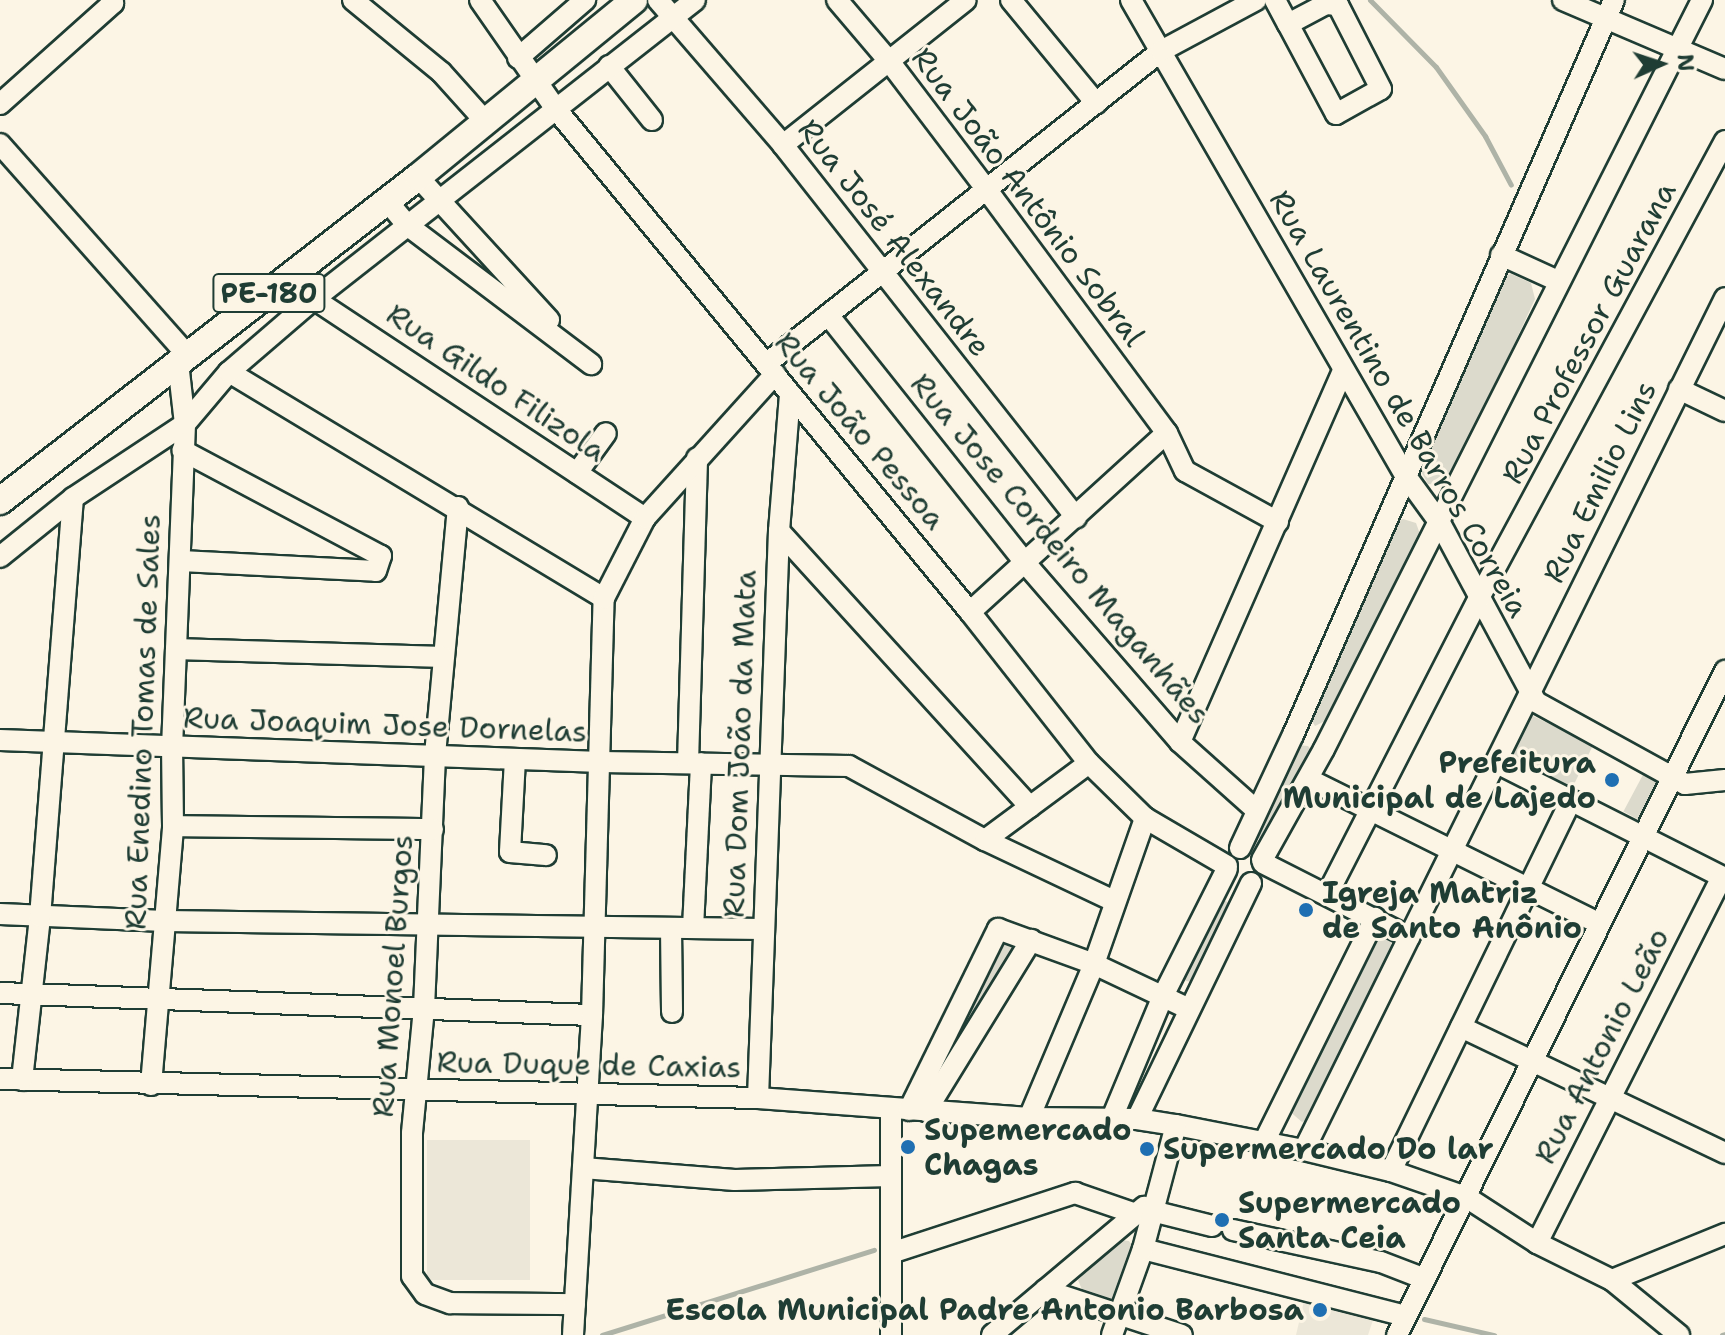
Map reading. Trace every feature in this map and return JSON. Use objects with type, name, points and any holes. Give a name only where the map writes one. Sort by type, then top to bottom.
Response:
[{"type":"main road","name":"PE-180","points":[[0,501],[418,177],[634,0]]},
{"type":"street","points":[[0,104],[113,3],[111,0]]},
{"type":"street","points":[[353,0],[372,19],[432,64],[485,121]]},
{"type":"street","name":"Rua João Pessoa","points":[[480,0],[534,82],[970,612],[1089,763],[1145,818],[1227,868]]},
{"type":"street","points":[[518,58],[585,0]]},
{"type":"street","name":"Rua José Alexandre","points":[[658,0],[783,145],[1076,517]]},
{"type":"street","points":[[0,557],[73,498],[185,424],[229,372],[314,299],[695,0]]},
{"type":"street","name":"Rua João Antônio Sobral","points":[[837,0],[889,61],[1167,433],[1185,471],[1278,522]]},
{"type":"street","points":[[783,145],[966,0]]},
{"type":"street","points":[[1011,0],[1096,103]]},
{"type":"street","name":"Rua Laurentino de Barros Correia","points":[[1131,0],[1343,371],[1405,475],[1440,523],[1530,694],[1536,702],[1674,777]]},
{"type":"street","points":[[573,1335],[592,1015],[604,598],[645,518],[770,369],[829,316],[1161,51],[1256,0]]},
{"type":"street","points":[[1275,0],[1336,114],[1381,89],[1338,5],[1326,4],[1288,24]]},
{"type":"street","points":[[1563,0],[1610,9],[1725,69]]},
{"type":"street","points":[[1137,1119],[1251,883],[1260,875],[1263,862],[1440,523],[1558,281],[1702,0]]},
{"type":"street","points":[[1112,1118],[1163,996],[1227,868],[1231,854],[1240,848],[1293,735],[1610,9]]},
{"type":"street","points":[[609,66],[652,120]]},
{"type":"street","name":"Rua Professor Guarana","points":[[1328,893],[1479,598],[1725,141]]},
{"type":"street","points":[[0,144],[183,359]]},
{"type":"street","points":[[387,201],[407,225],[591,364],[418,177]]},
{"type":"street","points":[[1501,255],[1558,281]]},
{"type":"street","name":"Rua Emilio Lins","points":[[1304,1150],[1454,852],[1725,298]]},
{"type":"street","name":"Rua Gildo Filizola","points":[[314,299],[645,518]]},
{"type":"street","name":"Rua Jose Cordeiro Maganhães","points":[[829,316],[1026,564],[1180,742],[1256,810]]},
{"type":"street","name":"Rua Enedino Tomas de Sales","points":[[151,1085],[173,826],[172,748],[185,424],[183,359]]},
{"type":"street","points":[[1180,742],[1343,371]]},
{"type":"street","points":[[229,372],[458,507],[604,598]]},
{"type":"street","points":[[1679,389],[1725,411]]},
{"type":"street","name":"Rua Dom João da Mata","points":[[758,1098],[768,763],[779,531],[790,393]]},
{"type":"street","points":[[577,473],[606,433]]},
{"type":"street","points":[[970,612],[1167,433]]},
{"type":"street","points":[[181,561],[376,571],[381,556],[182,450]]},
{"type":"street","points":[[693,928],[697,458]]},
{"type":"street","points":[[22,1080],[40,917],[73,498]]},
{"type":"street","name":"Rua Monoel Burgos","points":[[458,507],[435,756],[424,1008],[412,1165],[412,1276],[417,1286],[436,1300],[450,1303],[575,1304]]},
{"type":"street","points":[[779,531],[1030,807]]},
{"type":"street","points":[[176,649],[443,657]]},
{"type":"street","points":[[1397,1335],[1725,671]]},
{"type":"street","points":[[1293,735],[1324,749]]},
{"type":"street","name":"Rua Joaquim Jose Dornelas","points":[[0,740],[601,762],[849,766],[985,840],[1114,901]]},
{"type":"street","points":[[515,759],[505,852],[546,855]]},
{"type":"street","points":[[985,840],[1089,763]]},
{"type":"street","points":[[1497,763],[1723,877]]},
{"type":"street","points":[[1674,777],[1685,784],[1725,780]]},
{"type":"street","points":[[1308,779],[1372,808],[1598,923]]},
{"type":"street","points":[[1391,1171],[1571,800]]},
{"type":"street","points":[[1029,1118],[1094,964],[1145,818]]},
{"type":"street","points":[[173,826],[433,829]]},
{"type":"street","points":[[1240,848],[1253,849],[1263,862],[1409,937]]},
{"type":"street","points":[[1227,868],[1236,881],[1251,883]]},
{"type":"street","name":"Rua Antonio Leão","points":[[1537,1243],[1608,1097],[1723,877]]},
{"type":"street","points":[[0,914],[165,921],[762,929]]},
{"type":"street","points":[[1265,1140],[1375,918]]},
{"type":"street","points":[[671,928],[672,1012]]},
{"type":"street","points":[[891,1335],[891,1176],[908,1110],[993,933],[1004,928],[1094,964],[1189,1009]]},
{"type":"street","points":[[908,1110],[1031,940]]},
{"type":"street","points":[[0,993],[592,1015]]},
{"type":"street","points":[[1461,1027],[1725,1153]]},
{"type":"street","name":"Rua Duque de Caxias","points":[[0,1079],[417,1092],[758,1098],[1029,1118],[1137,1119],[1265,1140],[1391,1171],[1466,1197],[1537,1243],[1612,1280],[1679,1335]]},
{"type":"street","points":[[1112,1335],[1143,1249],[1148,1207],[1176,1125]]},
{"type":"street","points":[[583,1168],[735,1180],[891,1176]]},
{"type":"street","points":[[891,1253],[1056,1196],[1075,1193],[1148,1207],[1222,1228],[1381,1262],[1425,1279]]},
{"type":"street","points":[[992,1335],[1148,1207]]},
{"type":"street","points":[[1612,1280],[1725,1234]]},
{"type":"street","points":[[1143,1249],[1406,1316]]},
{"type":"street","points":[[1045,1290],[1182,1335]]},
{"type":"shaded area","points":[[1511,274],[1531,283],[1535,299],[1452,478],[1441,485],[1428,484],[1419,468],[1504,276]]},
{"type":"shaded area","points":[[1403,519],[1416,523],[1421,537],[1327,720],[1315,726],[1310,718],[1394,523]]},
{"type":"shaded area","points":[[1531,715],[1593,745],[1572,788],[1510,758]]},
{"type":"shaded area","points":[[1296,745],[1308,746],[1313,752],[1265,840],[1261,840],[1255,833]]},
{"type":"shaded area","points":[[1645,771],[1662,780],[1640,821],[1623,812]]},
{"type":"shaded area","points":[[1226,901],[1231,906],[1194,982],[1186,981],[1182,977],[1217,902]]},
{"type":"shaded area","points":[[1376,936],[1389,938],[1394,951],[1313,1118],[1302,1122],[1288,1110]]},
{"type":"shaded area","points":[[1002,939],[1014,944],[1014,951],[978,1009],[969,1014],[967,1009]]},
{"type":"shaded area","points":[[427,1140],[530,1140],[530,1280],[427,1280]]},
{"type":"shaded area","points":[[1120,1240],[1129,1241],[1134,1249],[1119,1297],[1106,1302],[1083,1292],[1078,1280]]},
{"type":"shaded area","name":"Escola Municipal Padre Antonio Barbosa","points":[[1304,1301],[1373,1320],[1368,1335],[1296,1335]]},
{"type":"waterway","points":[[1370,0],[1436,67],[1485,136],[1511,185]]},
{"type":"waterway","points":[[602,1335],[874,1250]]},
{"type":"waterway","points":[[1424,1319],[1494,1335]]},
{"type":"place","name":"Prefeitura Municipal de Lajedo","points":[[1612,780]]},
{"type":"place","name":"Igreja Matriz de Santo Anônio","points":[[1306,910]]},
{"type":"place","name":"Supemercado Chagas","points":[[908,1147]]},
{"type":"place","name":"Supermercado Do lar","points":[[1147,1149]]},
{"type":"place","name":"Supermercado Santa Ceia","points":[[1222,1220]]},
{"type":"place","name":"Escola Municipal Padre Antonio Barbosa","points":[[1320,1310]]}]
